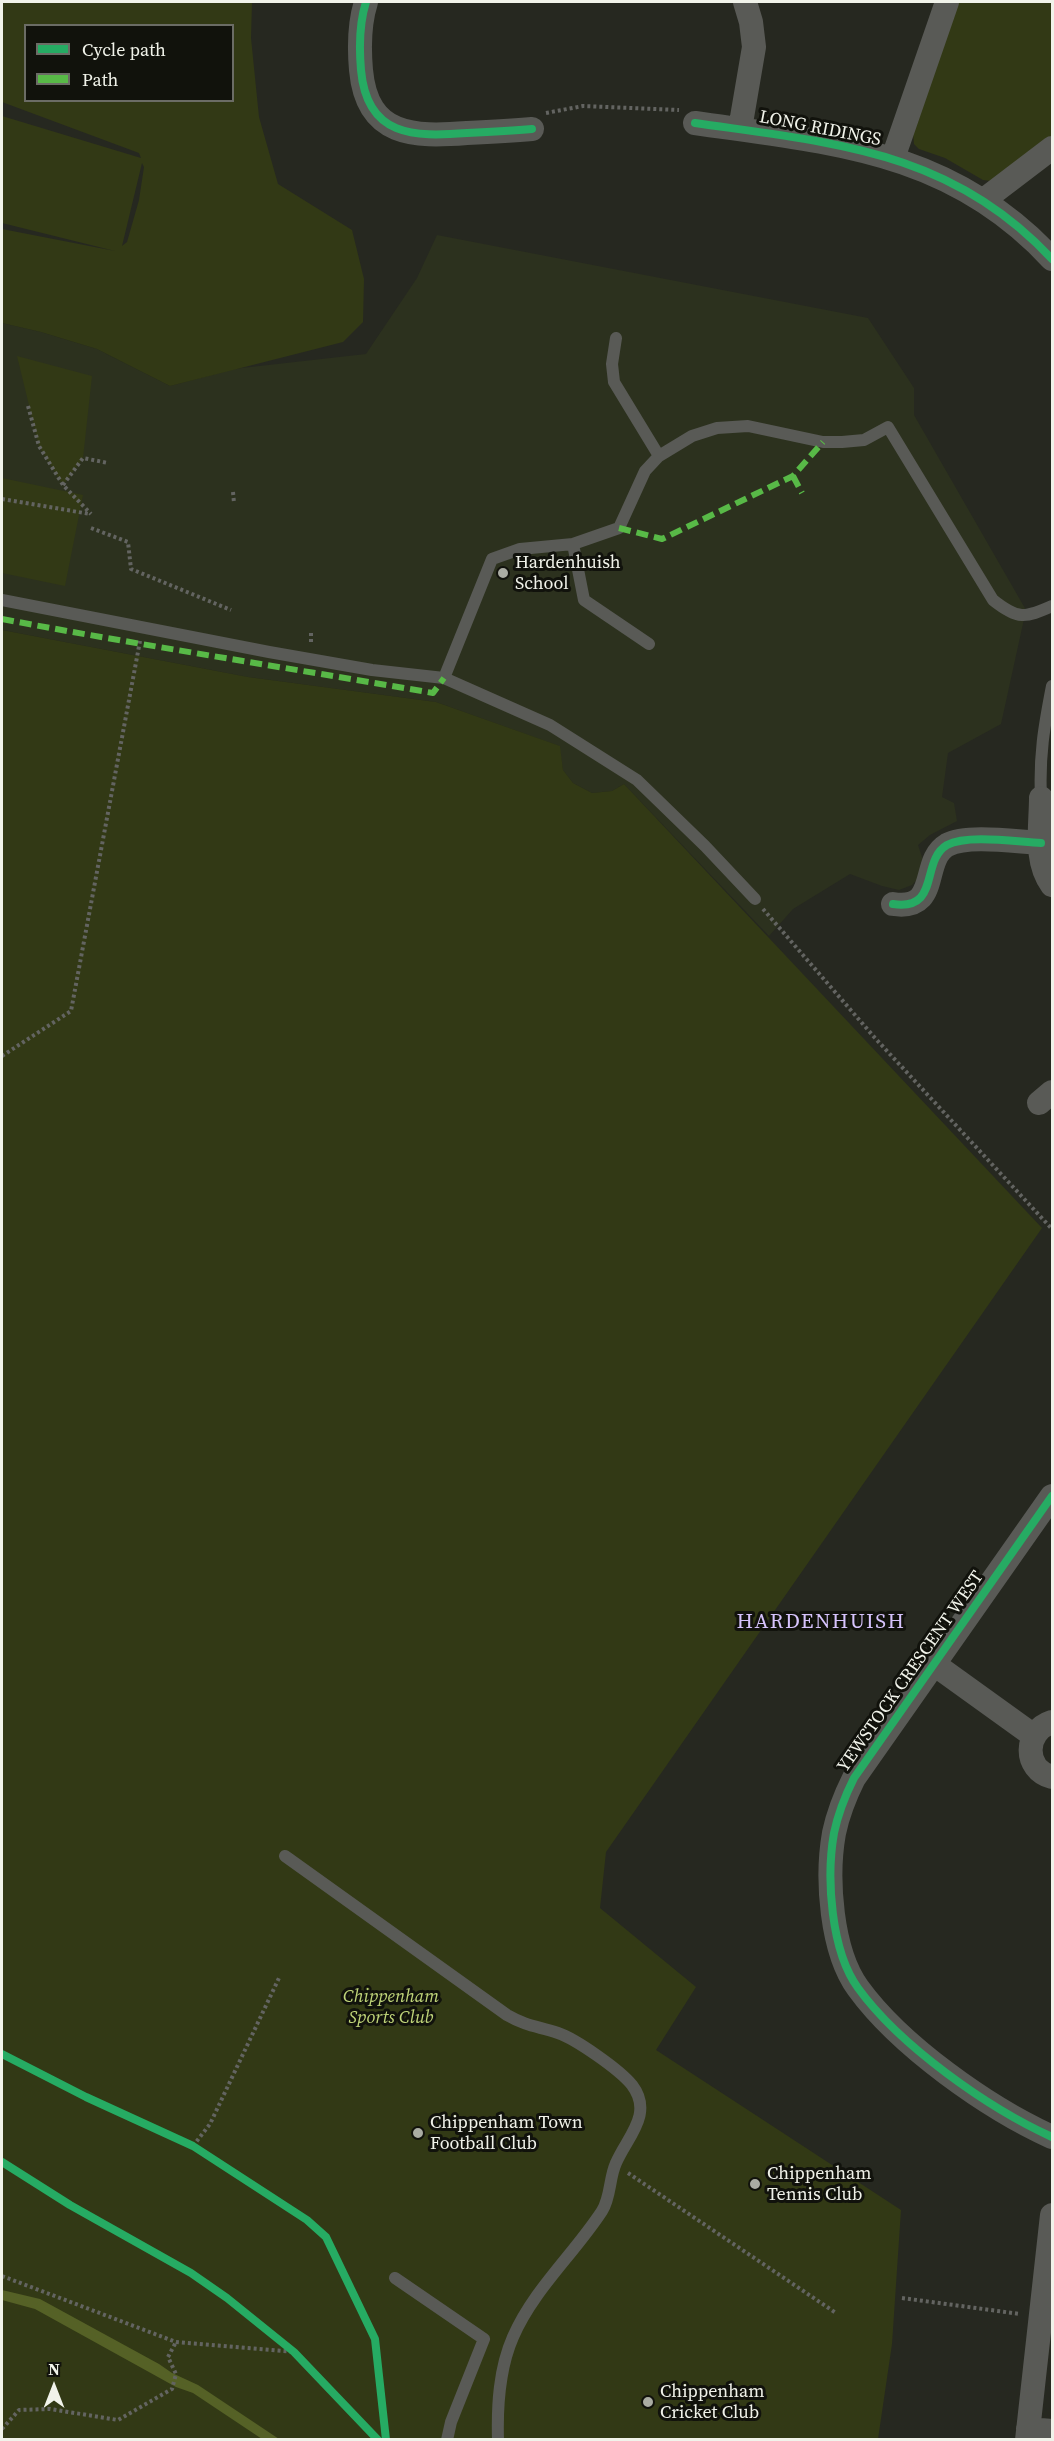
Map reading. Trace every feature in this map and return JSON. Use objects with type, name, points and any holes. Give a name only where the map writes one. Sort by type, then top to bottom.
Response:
[{"type":"street","points":[[366,2],[360,38],[362,81],[370,104],[389,124],[411,134],[429,136],[540,121]]},
{"type":"street","points":[[740,129],[754,47],[751,22],[745,2]]},
{"type":"street","points":[[893,158],[948,2]]},
{"type":"street","name":"LONG RIDINGS","points":[[695,123],[855,149],[893,158],[939,175],[985,200],[1014,221],[1053,259]]},
{"type":"street","points":[[985,200],[1053,148]]},
{"type":"street","points":[[1041,798],[1043,864],[1053,885]]},
{"type":"street","points":[[893,904],[909,905],[918,900],[929,883],[937,855],[943,848],[953,843],[977,840],[1041,843]]},
{"type":"street","name":"YEWSTOCK CRESCENT WEST","points":[[1053,1496],[854,1778],[842,1802],[834,1833],[830,1864],[834,1916],[840,1949],[858,1987],[897,2032],[960,2083],[1004,2112],[1053,2138]]},
{"type":"street","name":"YEWSTOCK CRESCENT WEST","points":[[934,1664],[1043,1729],[1030,1754],[1039,1769],[1053,1777]]},
{"type":"street","points":[[1053,2215],[1027,2434],[1053,2431]]},
{"type":"lane","points":[[616,338],[612,364],[614,382],[659,456]]},
{"type":"lane","points":[[444,678],[492,559],[520,549],[573,544],[619,528],[645,471],[659,456],[692,436],[717,428],[748,426],[823,442],[842,442],[864,440],[888,427],[993,600],[1016,614],[1027,616],[1053,606]]},
{"type":"lane","points":[[573,544],[584,600],[649,644]]},
{"type":"lane","points":[[2,600],[81,614],[143,629],[372,670],[444,678],[550,725],[637,780],[705,846],[755,899]]},
{"type":"lane","points":[[1041,798],[1039,763],[1053,686]]},
{"type":"lane","points":[[285,1856],[507,2015],[531,2027],[560,2034],[622,2074],[633,2086],[639,2098],[638,2125],[615,2164],[604,2208],[526,2312],[512,2339],[503,2369],[497,2406],[498,2439]]},
{"type":"lane","points":[[395,2278],[484,2339],[451,2422],[447,2439]]},
{"type":"path","points":[[540,121],[583,105],[685,110],[695,123]]},
{"type":"path","points":[[2,499],[91,514],[63,485],[39,446],[28,406]]},
{"type":"path","points":[[63,485],[84,458],[108,463]]},
{"type":"path","points":[[233,492],[234,503]]},
{"type":"path","points":[[91,528],[128,542],[131,569],[231,610]]},
{"type":"path","points":[[2,1056],[71,1011],[143,629]]},
{"type":"path","points":[[755,899],[875,1038],[1053,1229]]},
{"type":"path","points":[[193,2146],[210,2124],[279,1978]]},
{"type":"path","points":[[182,2141],[202,2152]]},
{"type":"path","points":[[615,2164],[836,2313]]},
{"type":"path","points":[[2,2276],[176,2342],[294,2352]]},
{"type":"path","points":[[902,2298],[1041,2317]]},
{"type":"path","points":[[2,2429],[19,2410],[50,2409],[118,2420],[172,2389],[176,2374],[168,2357],[176,2342]]},
{"type":"path","points":[[285,2344],[302,2360]]},
{"type":"shaded area","name":"Hardenhuish School","points":[[437,235],[868,318],[914,388],[914,415],[1026,610],[1001,724],[948,753],[942,797],[954,803],[957,821],[930,835],[918,845],[923,860],[922,874],[912,885],[899,890],[850,874],[793,909],[769,936],[624,784],[612,791],[592,793],[573,783],[563,770],[559,746],[436,702],[248,677],[2,630],[2,323],[97,349],[170,386],[233,369],[366,354],[417,278]]},
{"type":"shaded area","points":[[2,2290],[40,2299],[172,2373],[198,2385],[279,2439],[262,2439],[193,2393],[176,2387],[35,2309],[2,2300]]},
{"type":"green space","points":[[2,2],[252,2],[251,38],[259,117],[278,184],[352,230],[364,279],[363,322],[343,342],[170,386],[97,349],[2,323],[2,229],[115,251],[2,223],[2,116],[141,158],[139,153],[2,102]],"holes":[[[142,163],[144,167],[139,200],[127,242],[122,246]]]},
{"type":"green space","points":[[956,2],[1052,2],[1052,136],[991,181],[983,180],[945,158],[919,149],[914,144],[913,132]]},
{"type":"green space","points":[[17,356],[92,376],[83,458],[63,485],[39,446]]},
{"type":"green space","points":[[2,478],[83,495],[65,586],[2,573]]},
{"type":"green space","name":"Chippenham Sports Club","points":[[2,630],[248,677],[436,702],[560,746],[563,770],[573,783],[592,793],[612,791],[624,784],[1042,1228],[606,1852],[600,1908],[696,1987],[656,2050],[901,2210],[892,2344],[878,2439],[2,2439]]},
{"type":"marked path","points":[[619,528],[662,539],[793,476],[823,442]]},
{"type":"marked path","points":[[793,476],[802,493]]},
{"type":"marked path","points":[[2,619],[433,693],[444,678]]},
{"type":"cycle path","points":[[366,2],[360,36],[361,70],[365,92],[373,109],[383,120],[396,128],[429,134],[532,129]]},
{"type":"cycle path","points":[[695,123],[842,146],[931,173],[973,195],[1013,223],[1052,259]]},
{"type":"cycle path","points":[[893,904],[908,904],[918,900],[924,893],[939,852],[947,845],[980,839],[1041,843]]},
{"type":"cycle path","points":[[1052,1496],[854,1778],[842,1805],[834,1833],[831,1871],[833,1914],[842,1954],[858,1988],[876,2010],[897,2032],[947,2073],[1001,2110],[1052,2137]]},
{"type":"cycle path","points":[[2,2054],[86,2097],[193,2146],[307,2220],[326,2237],[375,2339],[386,2440]]},
{"type":"cycle path","points":[[2,2162],[70,2205],[191,2273],[227,2298],[294,2352],[378,2440]]},
{"type":"place","name":"Hardenhuish School","points":[[503,573]]},
{"type":"place","name":"Chippenham Town Football Club","points":[[418,2133]]},
{"type":"place","name":"Chippenham Tennis Club","points":[[755,2184]]},
{"type":"place","name":"Chippenham Cricket Club","points":[[648,2402]]},
{"type":"district","name":"HARDENHUISH","points":[[821,1623]]}]
